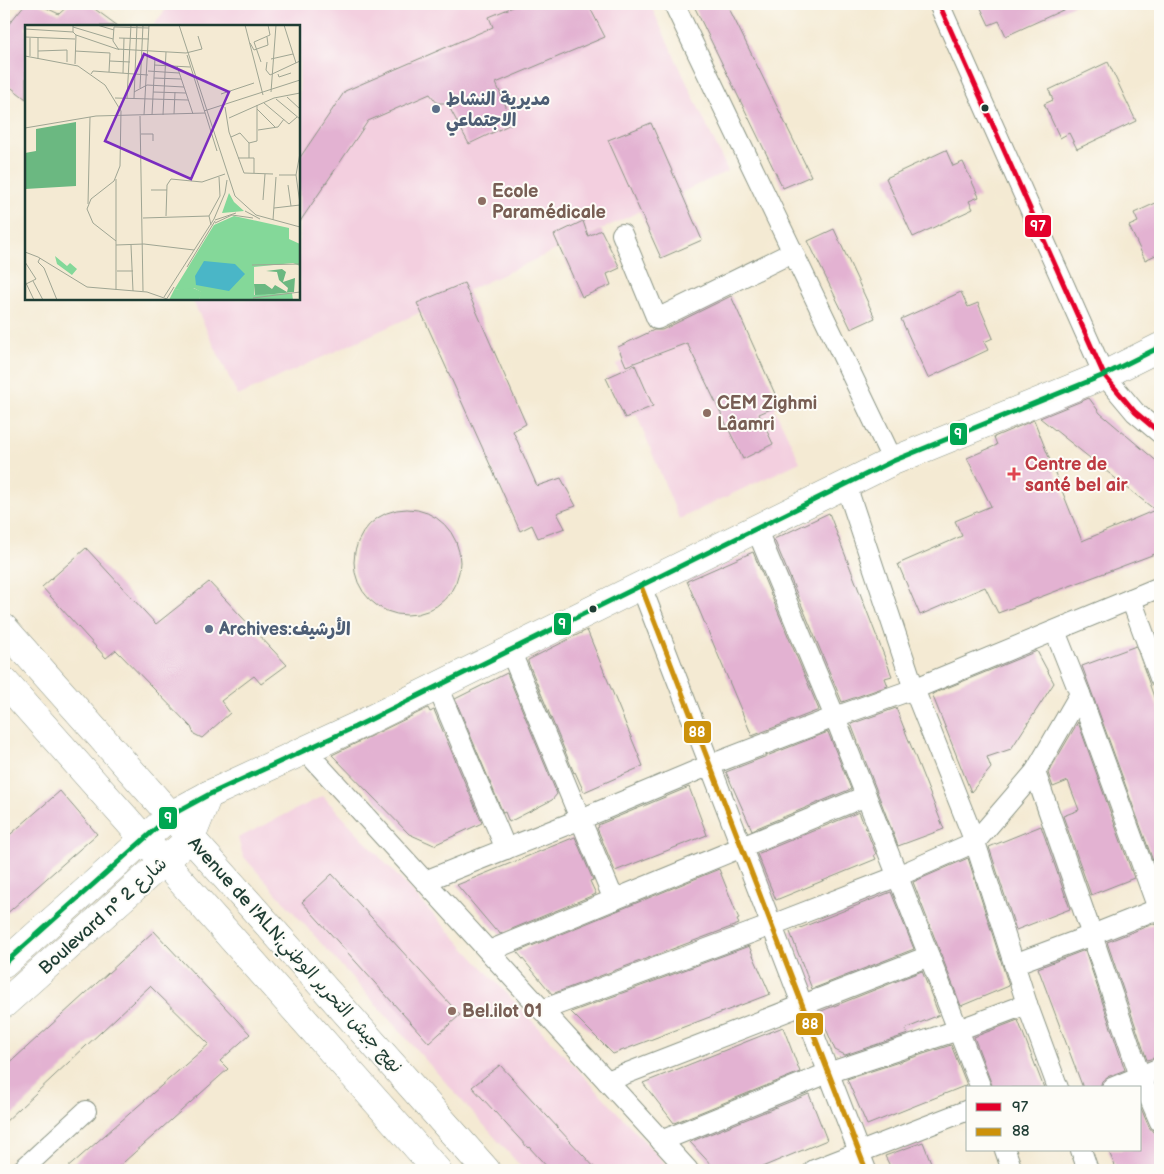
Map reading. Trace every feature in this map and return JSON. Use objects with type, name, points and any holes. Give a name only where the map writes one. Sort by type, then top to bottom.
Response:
[{"type":"main road","name":"Boulevard n° شارع 2","points":[[4,964],[171,815],[208,795],[437,686],[893,461],[1104,375],[1160,347]]},
{"type":"main road","name":"Avenue de l'ALN;نهج جيش التحرير الوطني","points":[[4,628],[486,1170]]},
{"type":"main road","points":[[4,682],[437,1170]]},
{"type":"main road","name":"Boulevard n° شارع 2","points":[[4,1004],[191,838],[208,795]]},
{"type":"street","points":[[674,4],[893,461]]},
{"type":"street","points":[[939,4],[1104,375],[1136,412],[1160,433]]},
{"type":"street","points":[[622,234],[657,319],[793,252]]},
{"type":"street","points":[[846,484],[914,689],[975,842],[1027,1004],[1057,1086]]},
{"type":"street","points":[[756,528],[835,717],[980,1086]]},
{"type":"street","points":[[641,586],[863,1162]]},
{"type":"street","points":[[425,882],[710,765],[914,689],[1160,586]]},
{"type":"street","points":[[1131,599],[1160,678]]},
{"type":"street","points":[[1014,964],[1160,910],[1055,631]]},
{"type":"street","points":[[510,650],[614,900]]},
{"type":"street","points":[[437,686],[506,849]]},
{"type":"street","points":[[542,1010],[772,925],[898,876],[975,842],[1034,772],[1080,694]]},
{"type":"street","points":[[305,750],[688,1170]]},
{"type":"street","points":[[1034,772],[1140,1076],[1160,1122]]},
{"type":"street","points":[[489,951],[866,796]]},
{"type":"street","points":[[607,1080],[929,956]]},
{"type":"street","points":[[661,1141],[828,1073],[958,1030],[1027,1004]]},
{"type":"street","points":[[1117,1086],[1160,1068]]},
{"type":"street","points":[[22,1170],[86,1111]]},
{"type":"street","points":[[814,1170],[863,1162],[966,1111]]},
{"type":"street","points":[[1006,1152],[1012,1170]]},
{"type":"street","points":[[1082,1152],[1088,1170]]},
{"type":"shaded area","name":"Ecole Paramédicale","points":[[170,4],[650,4],[728,171],[238,396],[192,300],[300,300],[300,25],[154,25]]},
{"type":"shaded area","name":"CEM Zighmi Lâamri","points":[[730,315],[800,462],[679,519],[616,364]]},
{"type":"shaded area","name":"Bel.ilot 01","points":[[323,796],[671,1170],[524,1170],[243,856],[238,838]]},
{"type":"building","points":[[25,4],[38,4],[59,14],[70,4],[88,4],[117,25],[25,25],[25,98],[4,82],[4,30]]},
{"type":"building","points":[[520,4],[588,4],[605,37],[496,83],[513,123],[469,144],[447,103],[437,103],[430,94],[368,121],[300,222],[300,158],[345,91],[493,27],[489,17]]},
{"type":"building","points":[[693,4],[727,4],[811,176],[783,188]]},
{"type":"building","points":[[979,4],[1076,4],[1006,36],[999,21],[989,25]]},
{"type":"building","points":[[1108,62],[1136,121],[1077,149],[1069,133],[1060,138],[1044,104],[1053,100],[1049,90]]},
{"type":"building","points":[[651,123],[702,240],[661,258],[608,140]]},
{"type":"building","points":[[946,150],[953,166],[963,162],[979,197],[969,201],[973,209],[913,237],[886,178]]},
{"type":"building","points":[[1160,201],[1160,253],[1145,260],[1129,226],[1138,222],[1134,213]]},
{"type":"building","points":[[583,221],[588,236],[601,230],[620,268],[607,274],[611,285],[582,297],[554,235]]},
{"type":"building","points":[[834,229],[875,318],[851,329],[808,241]]},
{"type":"building","points":[[464,283],[526,424],[513,431],[537,486],[561,478],[576,506],[557,513],[565,528],[538,538],[532,525],[520,531],[417,303]]},
{"type":"building","points":[[961,292],[968,307],[978,303],[993,338],[984,342],[988,350],[928,378],[901,319]]},
{"type":"building","points":[[731,296],[780,405],[759,414],[773,444],[743,459],[687,343],[626,366],[618,347],[654,330],[662,330]]},
{"type":"building","points":[[635,365],[653,406],[625,418],[606,378]]},
{"type":"building","points":[[1089,398],[1100,413],[1160,464],[1160,552],[998,613],[985,587],[920,615],[898,564],[962,536],[955,521],[991,506],[967,458],[997,445],[994,437],[1034,420],[1082,541],[1155,510],[1040,418]]},
{"type":"building","points":[[407,509],[427,513],[444,525],[456,542],[460,562],[456,582],[444,599],[427,611],[407,615],[387,611],[370,599],[358,582],[354,562],[358,542],[370,525],[387,513]]},
{"type":"building","points":[[829,513],[892,676],[885,678],[888,686],[842,702],[774,539]]},
{"type":"building","name":"Archives:الأرشيف","points":[[86,548],[156,624],[209,582],[287,665],[261,684],[254,676],[221,701],[230,713],[202,738],[194,734],[191,727],[116,650],[106,658],[42,587]]},
{"type":"building","points":[[753,552],[819,710],[752,736],[687,581]]},
{"type":"building","points":[[587,630],[643,766],[584,792],[574,773],[528,660]]},
{"type":"building","points":[[1136,646],[1160,714],[1160,868],[1156,869],[1082,666]]},
{"type":"building","points":[[1037,651],[1054,683],[1011,749],[987,757],[991,768],[971,792],[932,694]]},
{"type":"building","points":[[507,673],[557,794],[552,800],[509,822],[505,812],[503,813],[455,699]]},
{"type":"building","points":[[428,708],[430,712],[434,710],[482,823],[434,845],[409,834],[332,755]]},
{"type":"building","points":[[896,708],[944,829],[898,846],[851,724]]},
{"type":"building","points":[[1078,722],[1134,878],[1091,895],[1063,816],[1079,810],[1068,781],[1053,787],[1048,773]]},
{"type":"building","points":[[828,732],[851,789],[752,830],[726,772]]},
{"type":"building","points":[[689,787],[707,835],[615,871],[597,828],[599,827],[598,825]]},
{"type":"building","points":[[60,791],[97,834],[4,916],[4,840]]},
{"type":"building","points":[[859,812],[876,854],[874,855],[876,859],[776,900],[757,854]]},
{"type":"building","points":[[1041,826],[1070,909],[1016,930],[989,847]]},
{"type":"building","points":[[575,837],[593,880],[590,881],[596,894],[500,934],[457,885]]},
{"type":"building","points":[[968,858],[1009,986],[961,1006],[913,882]]},
{"type":"building","points":[[719,869],[739,919],[737,920],[739,924],[552,994],[517,952]]},
{"type":"building","points":[[332,874],[460,1015],[429,1043],[302,902]]},
{"type":"building","points":[[891,892],[914,949],[812,989],[790,932]]},
{"type":"building","points":[[1153,924],[1160,926],[1160,1056],[1147,1060],[1107,942]]},
{"type":"building","points":[[154,931],[250,1034],[220,1061],[228,1069],[115,1170],[65,1170],[209,1044],[150,986],[4,1123],[4,1068]]},
{"type":"building","points":[[749,946],[770,994],[613,1054],[571,1012]]},
{"type":"building","points":[[1085,950],[1125,1070],[1107,1077],[1102,1081],[1101,1086],[1082,1086],[1038,968]]},
{"type":"building","points":[[922,971],[939,1015],[905,1029],[908,1034],[845,1055],[835,1050],[819,1012]]},
{"type":"building","points":[[1018,1020],[1043,1086],[992,1086],[974,1037]]},
{"type":"building","points":[[783,1027],[800,1072],[674,1123],[643,1083]]},
{"type":"building","points":[[951,1045],[967,1085],[867,1125],[847,1079]]},
{"type":"building","points":[[500,1065],[597,1170],[550,1170],[528,1148],[472,1087]]},
{"type":"building","points":[[809,1094],[827,1140],[755,1170],[716,1170],[690,1142]]},
{"type":"building","points":[[1142,1111],[1149,1127],[1153,1132],[1160,1134],[1160,1170],[1117,1170],[1109,1152],[1142,1152]]},
{"type":"building","points":[[923,1142],[934,1170],[892,1170],[885,1156]]},
{"type":"transit line","name":"97","points":[[939,4],[1104,375],[1135,412],[1160,433]]},
{"type":"transit line","name":"9","points":[[4,964],[171,815],[208,795],[355,727],[893,461],[1104,375],[1160,347]]},
{"type":"transit line","name":"88","points":[[641,586],[866,1170]]},
{"type":"place","name":"مديرية النشاط الاجتماعي","points":[[436,109]]},
{"type":"place","name":"Ecole Paramédicale","points":[[482,201]]},
{"type":"place","name":"CEM Zighmi Lâamri","points":[[707,413]]},
{"type":"place","name":"Centre de santé bel air","points":[[1014,474]]},
{"type":"place","name":"Archives:الأرشيف","points":[[209,629]]},
{"type":"place","name":"Bel.ilot 01","points":[[452,1011]]}]
